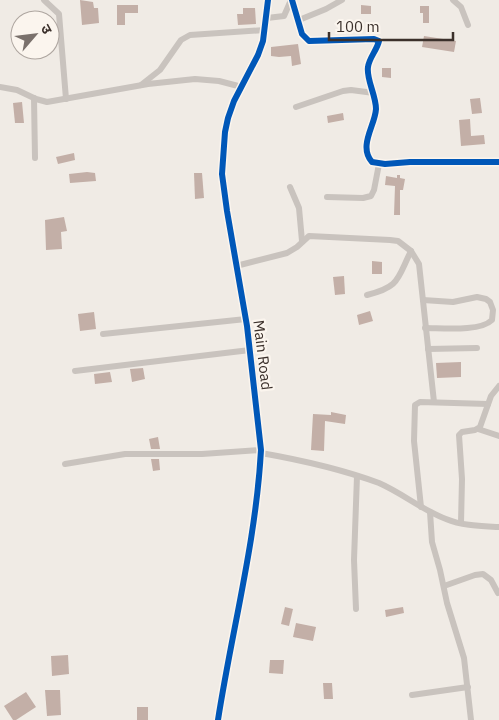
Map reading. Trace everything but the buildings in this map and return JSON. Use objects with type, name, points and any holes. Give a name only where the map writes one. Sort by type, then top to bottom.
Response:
[{"type":"street","points":[[44,0],[59,14],[66,99]]},
{"type":"street","name":"Main Road","points":[[218,720],[248,552],[261,451],[246,319],[222,174],[225,132],[231,110],[258,55],[265,30],[268,0]]},
{"type":"street","points":[[266,18],[284,16],[292,0]]},
{"type":"street","points":[[292,0],[302,34],[309,40],[378,40],[379,43],[368,66],[376,110],[368,138],[367,147],[370,160],[378,164],[499,162]]},
{"type":"street","points":[[299,20],[342,0]]},
{"type":"street","points":[[453,0],[461,7],[468,25]]},
{"type":"street","points":[[140,85],[160,70],[182,40],[190,35],[265,30]]},
{"type":"street","points":[[0,87],[17,90],[47,102],[140,85],[195,79],[218,81],[242,87]]},
{"type":"street","points":[[296,108],[343,91],[351,90],[374,93]]},
{"type":"street","points":[[34,98],[35,158]]},
{"type":"street","points":[[327,197],[362,198],[371,196],[374,190],[378,164]]},
{"type":"street","points":[[290,187],[300,208],[302,241]]},
{"type":"street","points":[[236,266],[287,253],[297,248],[305,238],[312,236],[390,240],[405,245],[412,251],[419,264],[434,402]]},
{"type":"street","points":[[367,295],[393,285],[412,251]]},
{"type":"street","points":[[423,300],[453,302],[482,298],[490,302],[492,310],[492,320],[484,325],[458,328],[425,328]]},
{"type":"street","points":[[103,334],[246,319]]},
{"type":"street","points":[[428,349],[477,348]]},
{"type":"street","points":[[75,371],[250,350]]},
{"type":"street","points":[[478,429],[493,392],[499,386]]},
{"type":"street","points":[[421,507],[414,440],[414,406],[420,402],[488,404]]},
{"type":"street","points":[[461,523],[462,480],[459,438],[462,432],[478,429],[499,436]]},
{"type":"street","points":[[65,464],[125,454],[202,454],[261,451],[310,462],[381,484],[446,520],[499,527]]},
{"type":"street","points":[[356,609],[354,560],[357,476]]},
{"type":"street","points":[[430,512],[432,542],[447,603],[462,648],[472,720]]},
{"type":"street","points":[[444,586],[483,574],[493,583],[498,593]]},
{"type":"street","points":[[412,695],[468,687]]},
{"type":"cycle path","points":[[218,720],[249,552],[261,450],[247,326],[222,174],[228,118],[234,101],[258,55],[263,41],[268,0]]},
{"type":"cycle path","points":[[292,0],[302,34],[309,41],[374,39],[379,41],[368,67],[368,77],[376,109],[367,143],[368,156],[372,162],[385,164],[410,162],[499,162]]}]
